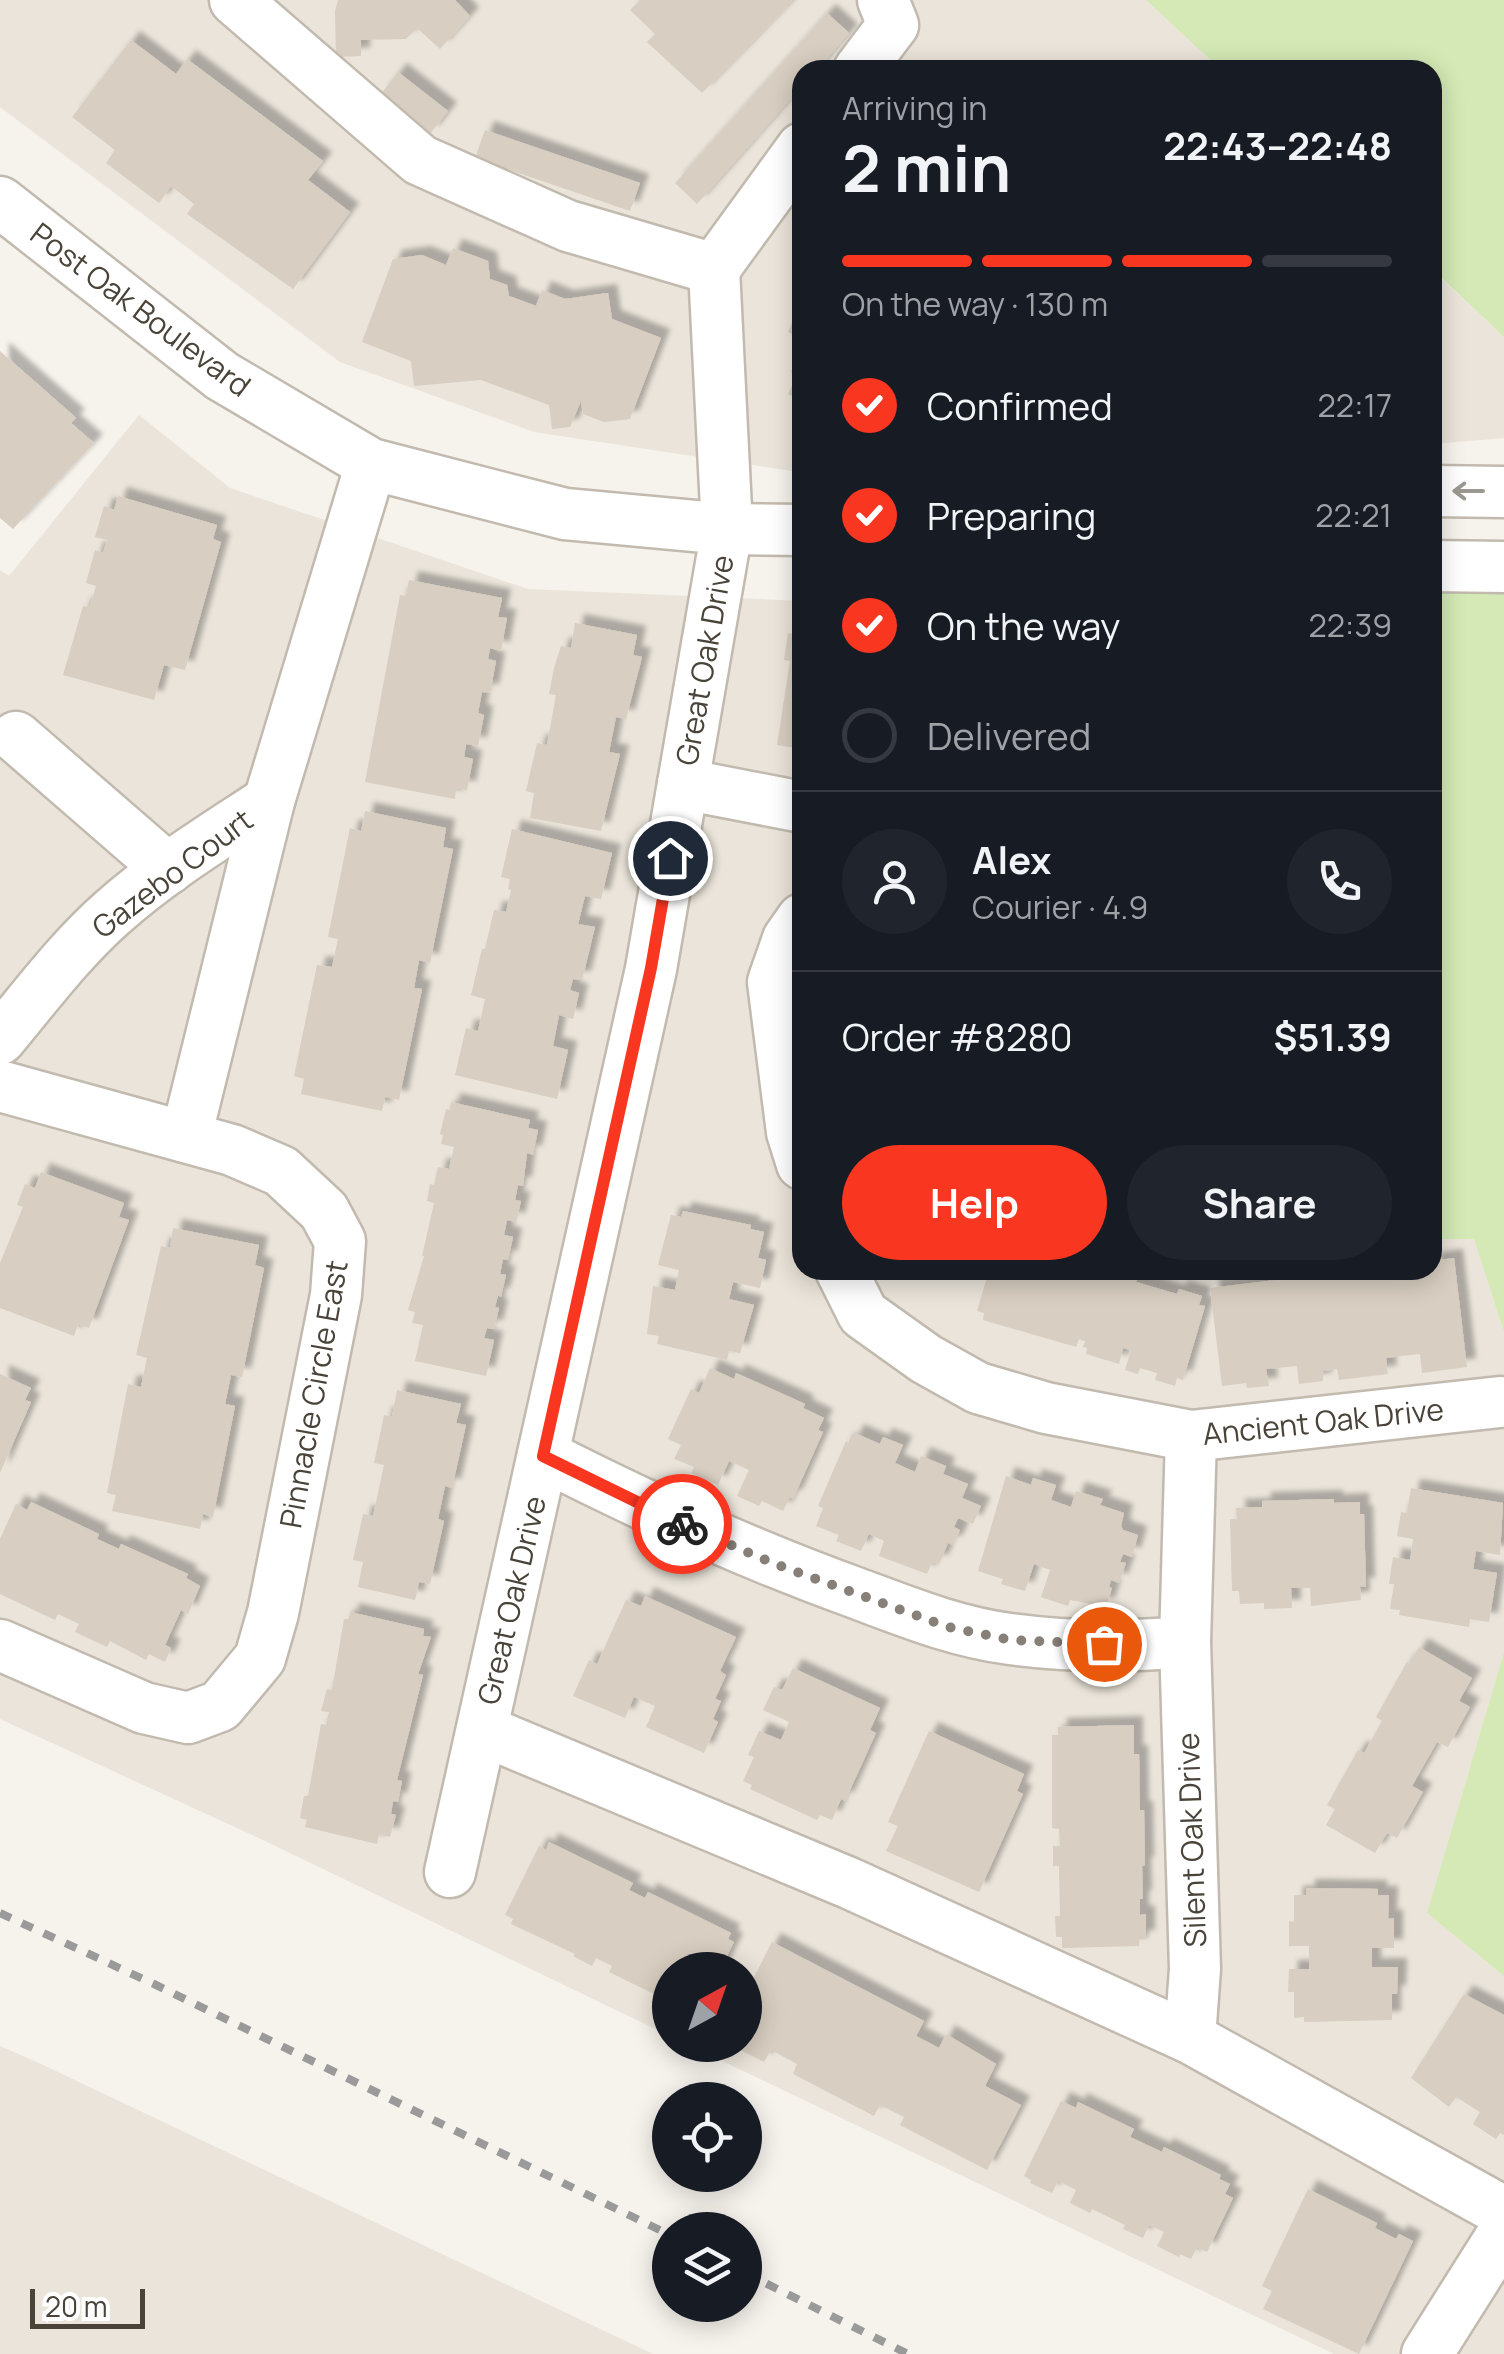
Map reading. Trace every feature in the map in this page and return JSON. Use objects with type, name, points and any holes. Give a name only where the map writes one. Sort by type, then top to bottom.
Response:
[{"type":"street","points":[[235,0],[420,160],[568,226],[714,269],[792,162]]},
{"type":"street","points":[[880,60],[893,25],[884,0]]},
{"type":"street","name":"Post Oak Boulevard","points":[[0,202],[222,376],[371,464],[565,514],[792,530]]},
{"type":"street","name":"Great Oak Drive","points":[[450,1872],[651,968],[727,528],[714,269]]},
{"type":"street","points":[[0,1086],[186,1137],[269,801],[371,464]]},
{"type":"street","points":[[1442,491],[1504,492]]},
{"type":"street","points":[[1442,566],[1504,566]]},
{"type":"street","points":[[16,738],[168,869]]},
{"type":"street","points":[[683,784],[792,806]]},
{"type":"street","name":"Gazebo Court","points":[[0,1040],[112,912],[269,801]]},
{"type":"street","points":[[792,933],[773,982],[792,1132]]},
{"type":"street","name":"Pinnacle Circle East","points":[[0,1645],[144,1708],[188,1718],[220,1706],[260,1658],[273,1614],[336,1295],[340,1240],[324,1211],[281,1171],[232,1150],[186,1137]]},
{"type":"street","name":"Ancient Oak Drive","points":[[845,1280],[863,1314],[926,1359],[978,1388],[1046,1408],[1191,1436],[1500,1402]]},
{"type":"street","name":"Silent Oak Drive","points":[[1190,2038],[1194,1969],[1184,1642],[1191,1436]]},
{"type":"street","points":[[543,1456],[662,1515],[775,1564],[948,1627],[1011,1640],[1135,1646],[1184,1642]]},
{"type":"street","name":"Great Oak Drive","points":[[482,1730],[849,1883],[1190,2038],[1504,2212]]},
{"type":"street","points":[[1427,2354],[1504,2232]]},
{"type":"shaded area","points":[[0,0],[1146,0],[1210,60],[792,60],[792,471],[534,432],[340,362],[0,107]]},
{"type":"shaded area","points":[[1442,279],[1504,337],[1504,438],[1442,443]]},
{"type":"shaded area","points":[[139,415],[230,488],[528,589],[792,601],[792,1280],[1442,1280],[1442,1239],[1474,1238],[1504,1332],[1504,1652],[1427,1913],[1504,1976],[1504,2354],[1334,2354],[724,2062],[762,2062],[762,1952],[652,1952],[652,2027],[265,1841],[0,1719],[0,570],[9,576]]},
{"type":"shaded area","points":[[0,2046],[41,2064],[653,2354],[0,2354]]},
{"type":"green space","points":[[1146,0],[1504,0],[1504,337],[1442,278],[1442,60],[1210,60]]},
{"type":"green space","points":[[1442,584],[1504,584],[1504,1332],[1474,1239],[1442,1239]]},
{"type":"green space","points":[[1504,1652],[1504,1976],[1427,1913]]},
{"type":"building","points":[[338,0],[455,0],[470,16],[440,49],[417,28],[406,39],[361,40],[361,56],[336,57]]},
{"type":"building","points":[[640,0],[793,0],[702,93],[647,42],[655,34],[630,10]]},
{"type":"building","points":[[827,13],[849,33],[826,60],[792,60],[792,97],[697,204],[675,183]]},
{"type":"building","points":[[131,40],[176,74],[187,59],[323,161],[308,180],[350,212],[293,289],[187,214],[194,204],[171,186],[159,203],[106,163],[115,150],[72,117]]},
{"type":"building","points":[[398,72],[448,111],[430,134],[380,95]]},
{"type":"building","points":[[485,130],[640,183],[630,211],[475,158]]},
{"type":"building","points":[[792,177],[792,206],[778,193]]},
{"type":"building","points":[[453,248],[488,261],[490,279],[507,285],[509,296],[536,306],[542,290],[565,299],[608,293],[612,319],[661,338],[630,419],[604,422],[583,414],[581,401],[570,427],[552,429],[549,405],[481,380],[414,386],[411,361],[362,342],[393,259],[422,255],[446,265]]},
{"type":"building","points":[[0,351],[76,418],[71,423],[94,443],[13,529],[0,518]]},
{"type":"building","points":[[118,496],[217,525],[213,539],[221,542],[185,670],[164,665],[154,700],[63,675],[83,606],[90,607],[96,586],[86,583],[95,550],[103,553],[107,540],[95,537],[104,506],[114,510]]},
{"type":"building","points":[[409,580],[502,598],[498,617],[507,618],[501,651],[490,648],[488,659],[496,661],[490,693],[482,692],[478,713],[484,715],[478,746],[466,744],[464,757],[473,759],[467,790],[456,788],[455,799],[365,782],[400,595],[406,596]]},
{"type":"building","points":[[575,623],[637,635],[633,655],[642,657],[626,719],[616,717],[609,752],[620,754],[601,831],[530,818],[534,793],[526,791],[537,743],[547,745],[556,695],[549,694],[554,668],[561,646],[571,648]]},
{"type":"building","points":[[788,633],[792,634],[792,747],[777,745],[790,661],[784,660]]},
{"type":"building","points":[[365,811],[446,828],[443,847],[453,849],[430,963],[419,960],[414,988],[422,989],[399,1100],[385,1097],[382,1111],[301,1094],[304,1079],[294,1076],[317,965],[332,967],[338,939],[328,937],[350,828],[361,831]]},
{"type":"building","points":[[512,829],[612,853],[601,899],[585,896],[578,924],[595,927],[582,980],[573,979],[570,990],[579,993],[573,1019],[559,1015],[553,1046],[568,1050],[557,1099],[455,1075],[466,1028],[478,1031],[485,999],[471,995],[494,910],[506,912],[510,879],[501,877]]},
{"type":"building","points":[[451,1102],[530,1120],[528,1128],[538,1130],[533,1155],[527,1153],[523,1186],[518,1185],[515,1200],[521,1201],[516,1222],[507,1220],[504,1235],[513,1237],[508,1260],[503,1259],[500,1274],[506,1275],[495,1307],[499,1308],[494,1329],[487,1328],[484,1338],[494,1340],[486,1376],[415,1361],[423,1325],[412,1323],[415,1312],[408,1310],[434,1203],[427,1201],[430,1184],[434,1185],[438,1167],[449,1169],[454,1147],[441,1144],[440,1134]]},
{"type":"building","points":[[41,1172],[124,1203],[119,1217],[129,1220],[89,1328],[78,1324],[74,1336],[0,1308],[0,1263],[23,1207],[17,1205],[25,1184],[35,1188]]},
{"type":"building","points":[[683,1211],[751,1225],[750,1229],[764,1232],[758,1258],[766,1260],[760,1288],[733,1282],[729,1299],[754,1305],[740,1353],[729,1351],[727,1360],[657,1344],[659,1336],[647,1334],[653,1286],[675,1290],[679,1270],[658,1265],[671,1215],[681,1217]]},
{"type":"building","points":[[173,1228],[259,1245],[255,1265],[264,1268],[242,1377],[231,1375],[225,1404],[235,1406],[213,1517],[203,1514],[200,1529],[112,1511],[116,1495],[107,1493],[128,1384],[141,1387],[147,1358],[136,1355],[161,1246],[170,1248]]},
{"type":"building","points":[[1454,1258],[1467,1367],[1422,1373],[1420,1354],[1386,1358],[1388,1374],[1339,1380],[1337,1369],[1323,1371],[1323,1381],[1299,1384],[1297,1366],[1266,1369],[1269,1386],[1222,1386],[1210,1288],[1276,1280],[1442,1280],[1442,1260]]},
{"type":"building","points":[[986,1280],[1136,1280],[1177,1294],[1179,1289],[1202,1296],[1199,1305],[1205,1306],[1183,1380],[1177,1378],[1175,1386],[1155,1380],[1157,1373],[1140,1368],[1138,1374],[1125,1370],[1131,1350],[1123,1348],[1119,1364],[1086,1354],[1085,1341],[1079,1339],[1076,1347],[983,1320],[984,1313],[977,1311]]},
{"type":"building","points":[[710,1368],[734,1379],[736,1373],[805,1404],[803,1408],[824,1418],[818,1430],[823,1432],[793,1499],[790,1497],[783,1511],[737,1496],[749,1470],[729,1461],[718,1485],[691,1473],[694,1467],[674,1459],[681,1445],[668,1439],[691,1389],[699,1393]]},
{"type":"building","points":[[0,1374],[31,1388],[25,1400],[31,1402],[0,1473]]},
{"type":"building","points":[[397,1390],[461,1404],[456,1423],[466,1425],[452,1488],[445,1486],[438,1519],[444,1521],[430,1584],[419,1582],[415,1600],[358,1587],[363,1562],[353,1560],[363,1514],[373,1516],[384,1465],[374,1463],[384,1415],[392,1417]]},
{"type":"building","points":[[855,1433],[880,1444],[883,1437],[903,1445],[895,1463],[915,1472],[921,1456],[946,1466],[943,1474],[968,1484],[962,1498],[981,1506],[973,1524],[958,1518],[954,1527],[960,1530],[953,1545],[948,1543],[939,1564],[932,1562],[927,1574],[879,1556],[884,1541],[869,1534],[861,1551],[836,1541],[839,1535],[816,1526],[823,1508],[818,1506],[846,1441],[850,1444]]},
{"type":"building","points":[[1006,1476],[1031,1485],[1033,1478],[1056,1485],[1051,1500],[1071,1507],[1076,1491],[1103,1499],[1100,1505],[1124,1513],[1123,1530],[1138,1535],[1132,1557],[1123,1554],[1120,1562],[1126,1563],[1119,1583],[1111,1580],[1106,1607],[1070,1600],[1068,1606],[1041,1597],[1050,1570],[1034,1564],[1025,1591],[978,1571]]},
{"type":"building","points":[[1411,1488],[1503,1503],[1500,1555],[1476,1551],[1473,1569],[1497,1573],[1489,1622],[1470,1619],[1469,1627],[1399,1615],[1400,1610],[1390,1609],[1393,1557],[1410,1560],[1413,1539],[1397,1536],[1401,1512],[1407,1513]]},
{"type":"building","points":[[1334,1499],[1334,1503],[1360,1502],[1360,1514],[1364,1514],[1366,1587],[1360,1586],[1361,1600],[1311,1606],[1310,1588],[1291,1588],[1292,1608],[1264,1609],[1264,1603],[1240,1604],[1239,1591],[1232,1591],[1230,1519],[1237,1519],[1236,1508],[1262,1507],[1262,1501]]},
{"type":"building","points":[[31,1502],[99,1534],[97,1539],[119,1549],[121,1544],[188,1574],[186,1578],[200,1586],[188,1614],[181,1610],[165,1645],[171,1648],[165,1662],[149,1654],[146,1660],[110,1641],[107,1647],[75,1632],[79,1624],[58,1614],[55,1620],[0,1594],[0,1539],[16,1504],[27,1510]]},
{"type":"building","points":[[645,1596],[736,1637],[720,1671],[726,1675],[715,1699],[721,1701],[713,1719],[718,1722],[704,1753],[646,1727],[655,1706],[634,1697],[625,1718],[573,1696],[589,1660],[597,1664],[626,1600],[641,1606]]},
{"type":"building","points":[[350,1612],[424,1629],[423,1636],[431,1637],[418,1674],[423,1675],[397,1780],[402,1781],[391,1814],[396,1815],[390,1837],[379,1834],[377,1844],[305,1827],[307,1820],[300,1818],[304,1796],[308,1796],[321,1724],[326,1725],[329,1712],[321,1711],[327,1689],[332,1690],[344,1619],[349,1619]]},
{"type":"building","points":[[1419,1647],[1472,1678],[1459,1701],[1470,1707],[1448,1747],[1437,1742],[1412,1786],[1423,1792],[1397,1838],[1387,1833],[1375,1853],[1326,1825],[1335,1809],[1327,1805],[1358,1750],[1364,1753],[1382,1721],[1376,1717]]},
{"type":"building","points":[[793,1668],[880,1708],[870,1730],[876,1733],[845,1801],[841,1799],[832,1820],[820,1815],[817,1820],[750,1789],[752,1785],[743,1781],[754,1757],[748,1755],[759,1731],[781,1740],[789,1722],[763,1710],[774,1687],[782,1690]]},
{"type":"building","points":[[1134,1725],[1140,1810],[1144,1810],[1145,1866],[1140,1915],[1146,1914],[1146,1939],[1139,1939],[1139,1946],[1062,1948],[1062,1937],[1056,1937],[1055,1916],[1060,1916],[1059,1866],[1053,1866],[1053,1846],[1060,1846],[1059,1829],[1052,1828],[1052,1735],[1058,1735],[1058,1727]]},
{"type":"building","points":[[929,1731],[1024,1774],[1017,1791],[1023,1794],[979,1892],[886,1851],[898,1826],[888,1822]]},
{"type":"building","points":[[549,1842],[633,1883],[629,1890],[645,1898],[648,1892],[731,1933],[728,1939],[734,1942],[729,1952],[652,1952],[652,1993],[609,1972],[612,1966],[596,1958],[592,1966],[511,1924],[513,1919],[505,1915],[539,1846],[546,1850]]},
{"type":"building","points":[[1306,1888],[1378,1889],[1378,1895],[1389,1895],[1388,1919],[1394,1918],[1394,1948],[1372,1948],[1372,1967],[1398,1967],[1392,2020],[1304,2022],[1304,2017],[1294,2018],[1294,1992],[1288,1992],[1289,1969],[1309,1969],[1309,1946],[1289,1946],[1289,1921],[1294,1922],[1294,1895],[1306,1895]]},
{"type":"building","points":[[772,1942],[924,2021],[916,2036],[939,2048],[946,2034],[996,2064],[985,2086],[1021,2105],[987,2170],[900,2125],[904,2117],[880,2105],[874,2116],[793,2074],[797,2064],[771,2050],[762,2061],[762,1962]]},
{"type":"building","points":[[1464,1994],[1504,2015],[1504,2135],[1500,2133],[1496,2139],[1473,2124],[1480,2112],[1456,2097],[1449,2107],[1411,2078]]},
{"type":"building","points":[[1061,2101],[1076,2108],[1078,2102],[1134,2129],[1130,2137],[1162,2152],[1164,2147],[1221,2175],[1219,2179],[1230,2184],[1225,2194],[1233,2198],[1207,2252],[1197,2247],[1191,2259],[1180,2254],[1179,2257],[1157,2246],[1164,2232],[1149,2225],[1143,2238],[1092,2209],[1090,2213],[1070,2203],[1076,2190],[1058,2181],[1052,2193],[1030,2183],[1024,2176]]},
{"type":"building","points":[[1308,2189],[1377,2223],[1375,2228],[1396,2239],[1399,2234],[1413,2241],[1359,2354],[1263,2309],[1272,2291],[1262,2286]]},
{"type":"railway","points":[[0,1913],[652,2226]]},
{"type":"railway","points":[[762,2281],[908,2354]]},
{"type":"way so far","points":[[682,1524],[775,1564],[948,1627],[1011,1640],[1104,1644]]},
{"type":"route","points":[[670,858],[651,968],[543,1456],[682,1524]]}]
